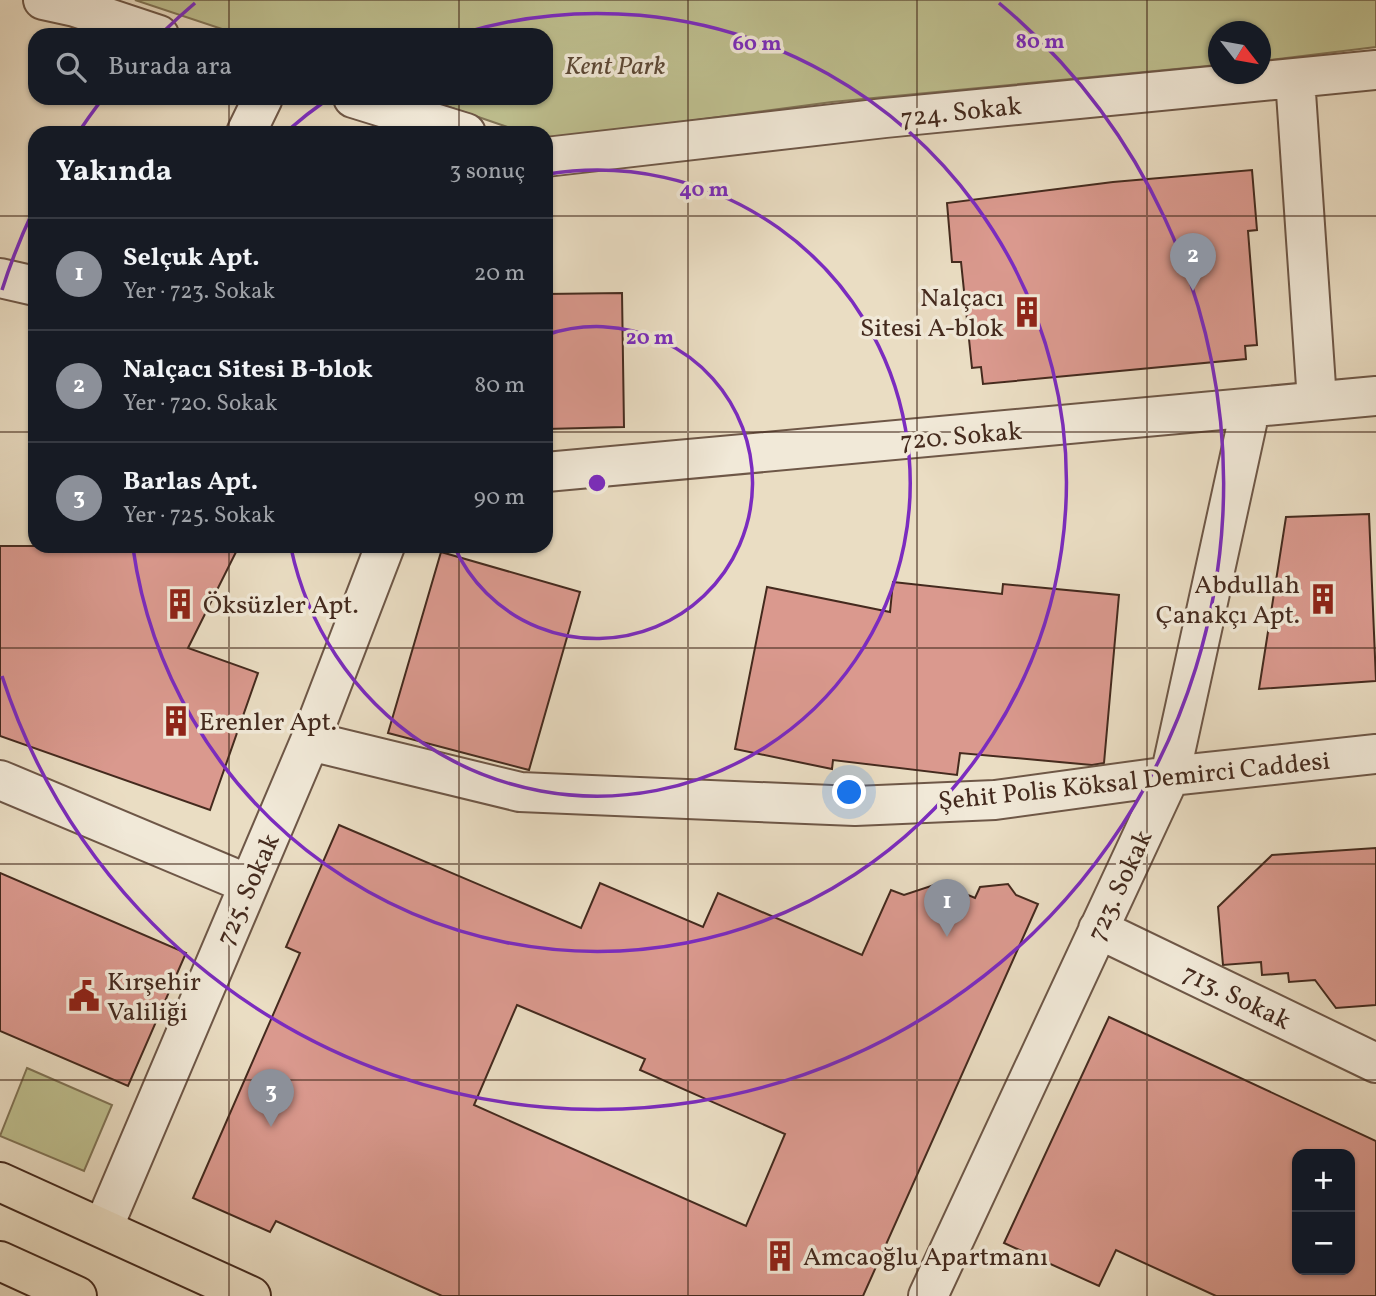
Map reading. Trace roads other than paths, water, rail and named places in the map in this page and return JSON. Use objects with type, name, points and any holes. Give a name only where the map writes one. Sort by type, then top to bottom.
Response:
[{"type":"main road","points":[[0,1182],[251,1296]]},
{"type":"main road","points":[[0,1261],[76,1296]]},
{"type":"street","points":[[43,0],[75,7],[138,28]]},
{"type":"street","name":"724. Sokak","points":[[553,156],[885,118],[1376,70]]},
{"type":"street","points":[[1295,78],[1317,401]]},
{"type":"street","points":[[249,126],[260,105]]},
{"type":"street","points":[[376,105],[443,126]]},
{"type":"street","points":[[0,278],[28,284]]},
{"type":"street","name":"720. Sokak","points":[[553,471],[1250,410],[1376,396]]},
{"type":"street","name":"723. Sokak","points":[[928,1296],[1170,776],[1250,410]]},
{"type":"street","name":"725. Sokak","points":[[103,1228],[310,741],[382,553]]},
{"type":"street","name":"Şehit Polis Köksal Demirci Caddesi","points":[[310,741],[520,792],[841,805],[995,800],[1170,776],[1376,754]]},
{"type":"street","points":[[0,780],[248,884]]},
{"type":"street","name":"713. Sokak","points":[[1098,929],[1376,1063]]},
{"type":"place","name":"Nalçacı Sitesi B-blok","points":[[1193,291]]},
{"type":"place","name":"Nalçacı Sitesi A-blok","points":[[1027,312]]},
{"type":"place","name":"Abdullah Çanakçı Apt.","points":[[1323,599]]},
{"type":"place","name":"Öksüzler Apt.","points":[[180,604]]},
{"type":"place","name":"Erenler Apt.","points":[[176,721]]},
{"type":"place","name":"Selçuk Apt.","points":[[947,937]]},
{"type":"place","name":"Kırşehir Valiliği","points":[[84,996]]},
{"type":"place","name":"Barlas Apt.","points":[[271,1127]]},
{"type":"place","name":"Amcaoğlu Apartmanı","points":[[780,1256]]},
{"type":"park label","name":"Kent Park","points":[[615,65]]}]
